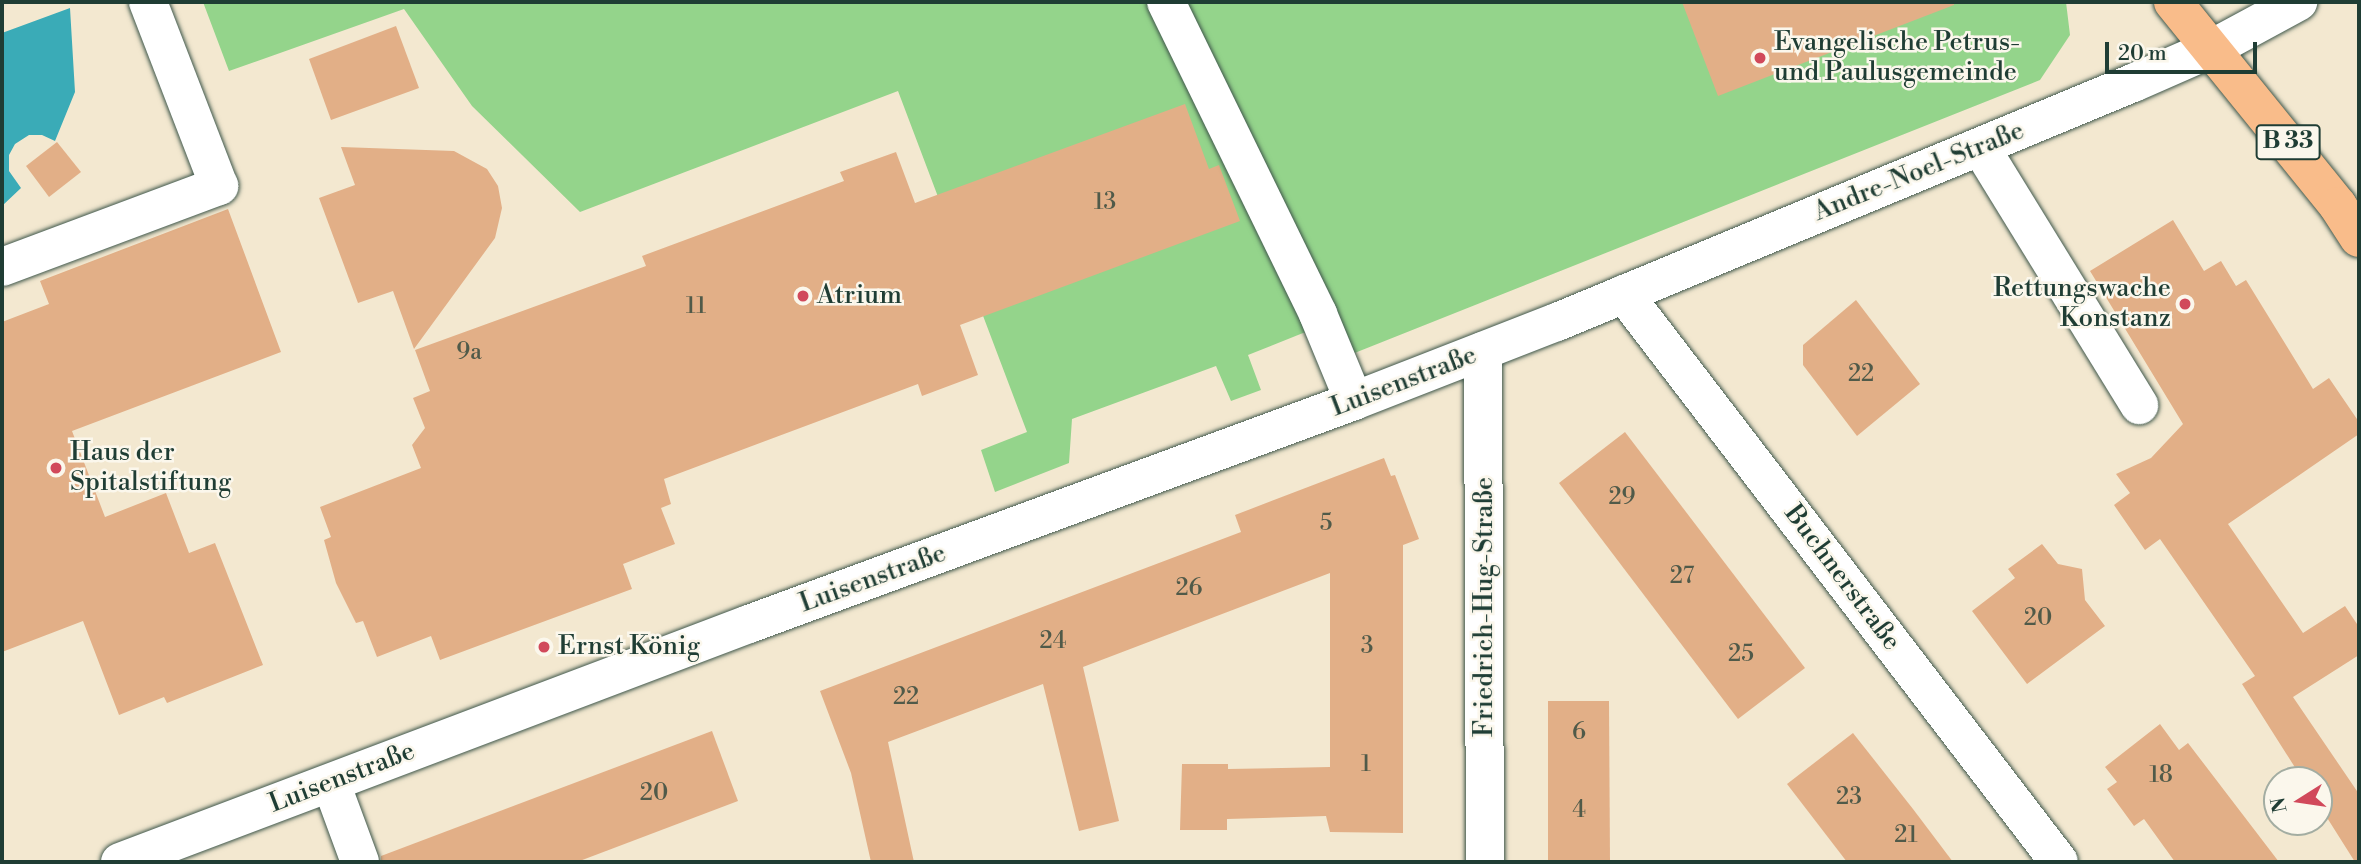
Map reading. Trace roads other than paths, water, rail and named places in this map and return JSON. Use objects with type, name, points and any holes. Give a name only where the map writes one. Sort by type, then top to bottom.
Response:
[{"type":"main road","name":"B 33","points":[[2173,2],[2213,47],[2338,206],[2359,238]]},
{"type":"street","points":[[2,267],[219,187],[148,2]]},
{"type":"street","points":[[1166,2],[1318,314],[1354,401]]},
{"type":"street","name":"Andre-Noel-Straße","points":[[1625,294],[1981,148],[2213,47],[2298,2]]},
{"type":"street","points":[[1981,148],[2139,405]]},
{"type":"street","name":"Luisenstraße","points":[[120,862],[1354,401],[1625,294]]},
{"type":"street","name":"Buchnerstraße","points":[[1625,294],[2059,862]]},
{"type":"street","name":"Friedrich-Hug-Straße","points":[[1483,351],[1485,862]]},
{"type":"street","points":[[331,783],[360,862]]},
{"type":"water","points":[[70,8],[75,92],[55,141],[42,135],[29,135],[15,144],[9,155],[9,171],[21,188],[2,206],[2,33]]},
{"type":"place","name":"Evangelische Petrus- und Paulusgemeinde","points":[[1760,58]]},
{"type":"place","name":"Atrium","points":[[803,296]]},
{"type":"place","name":"Rettungswache Konstanz","points":[[2185,304]]},
{"type":"place","name":"Haus der Spitalstiftung","points":[[56,468]]},
{"type":"place","name":"Ernst König","points":[[544,647]]}]
